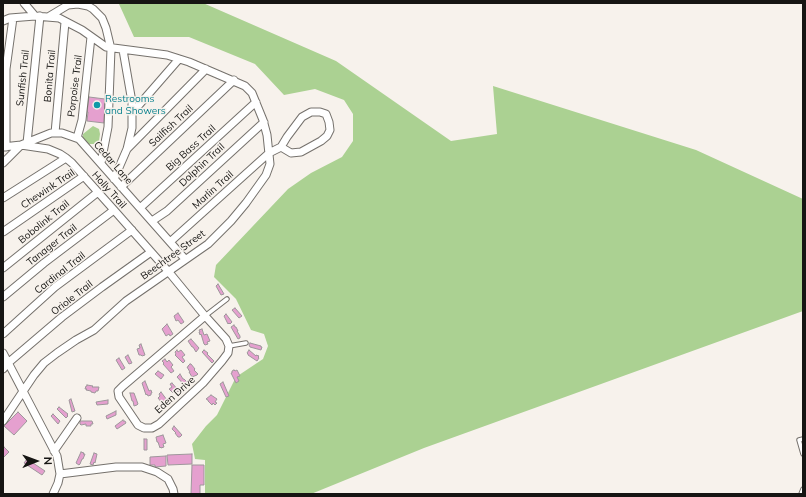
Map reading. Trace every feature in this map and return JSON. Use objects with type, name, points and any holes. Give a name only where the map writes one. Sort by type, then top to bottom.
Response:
[{"type":"street","points":[[24,3],[37,16]]},
{"type":"street","points":[[48,17],[68,5],[78,4],[94,9],[102,18],[106,28],[111,49],[108,127],[101,164]]},
{"type":"street","name":"Beechtree Street","points":[[3,21],[10,18],[37,16],[59,18],[82,30],[106,48],[167,55],[179,58],[234,80],[245,86],[252,93],[256,102],[264,122],[267,135],[270,164],[266,175],[246,203],[231,221],[208,244],[126,301],[94,330],[76,340],[44,364],[34,375],[24,392],[3,421]]},
{"type":"street","name":"Sunfish Trail","points":[[24,144],[37,16]]},
{"type":"street","points":[[13,18],[6,69],[5,147],[24,144],[51,133],[62,133],[77,138]]},
{"type":"street","name":"Bonita Trail","points":[[55,133],[65,22]]},
{"type":"street","name":"Porpoise Trail","points":[[77,138],[82,120],[91,36]]},
{"type":"street","points":[[114,179],[127,149],[132,128],[132,102],[124,50]]},
{"type":"street","points":[[132,113],[179,58]]},
{"type":"street","points":[[127,149],[206,69]]},
{"type":"street","name":"Sailfish Trail","points":[[121,187],[234,80]]},
{"type":"street","name":"Big Bass Trail","points":[[140,208],[256,102]]},
{"type":"street","points":[[311,112],[326,114],[330,122],[330,130],[327,136],[321,141],[301,152],[291,153],[281,147],[302,117],[311,112]]},
{"type":"street","name":"Dolphin Trail","points":[[152,221],[167,211],[264,122]]},
{"type":"street","name":"Cedar Lane","points":[[77,138],[185,260]]},
{"type":"street","points":[[3,163],[24,144]]},
{"type":"street","name":"Holly Trail","points":[[24,144],[48,149],[60,154],[72,163],[168,271]]},
{"type":"street","name":"Marlin Trail","points":[[170,242],[269,153],[281,147]]},
{"type":"street","points":[[3,198],[66,158]]},
{"type":"street","name":"Chewink Trail","points":[[3,232],[84,176]]},
{"type":"street","name":"Bobolink Trail","points":[[3,268],[98,192]]},
{"type":"street","name":"Tanager Trail","points":[[3,297],[44,263],[114,210]]},
{"type":"street","name":"Cardinal Trail","points":[[3,334],[55,287],[132,230]]},
{"type":"street","name":"Oriole Trail","points":[[3,369],[62,317],[151,252]]},
{"type":"street","points":[[168,271],[226,339],[229,346]]},
{"type":"street","name":"Eden Drive","points":[[205,316],[118,391],[119,397],[138,425],[144,428],[152,428],[159,424],[213,372],[228,353],[229,346]]},
{"type":"street","points":[[3,353],[57,456],[60,474],[53,494]]},
{"type":"street","points":[[54,451],[77,418]]},
{"type":"street","points":[[60,474],[116,467],[142,467],[157,472],[168,479],[174,494]]},
{"type":"lane","points":[[205,316],[227,298]]},
{"type":"lane","points":[[229,346],[246,343]]},
{"type":"lane","points":[[803,439],[799,440],[803,454]]},
{"type":"lane","points":[[801,494],[803,489]]},
{"type":"green space","points":[[118,3],[203,3],[336,61],[451,141],[497,134],[493,86],[696,150],[803,199],[803,311],[424,448],[311,494],[205,494],[205,460],[195,459],[192,444],[217,415],[236,377],[263,359],[268,346],[264,334],[251,330],[236,299],[214,277],[216,265],[288,189],[311,173],[342,157],[353,141],[353,114],[344,100],[315,89],[284,95],[255,64],[189,37],[134,37]]},
{"type":"green space","points":[[93,126],[99,129],[99,141],[94,144],[89,144],[83,138],[83,134]]},
{"type":"building","name":"Restrooms and Showers","points":[[89,97],[105,99],[104,123],[87,121]]},
{"type":"building","points":[[218,284],[224,294],[221,295],[216,286]]},
{"type":"building","points":[[235,308],[242,316],[239,318],[232,310]]},
{"type":"building","points":[[178,313],[184,322],[181,324],[178,320],[176,321],[174,316]]},
{"type":"building","points":[[226,314],[232,322],[230,324],[228,324],[224,316]]},
{"type":"building","points":[[167,324],[173,334],[170,336],[169,334],[166,336],[162,329]]},
{"type":"building","points":[[234,325],[240,336],[238,339],[231,327]]},
{"type":"building","points":[[202,329],[204,335],[207,334],[210,341],[205,345],[199,332],[199,330]]},
{"type":"building","points":[[191,339],[199,348],[196,352],[188,341]]},
{"type":"building","points":[[250,343],[261,346],[261,350],[250,347]]},
{"type":"building","points":[[141,344],[145,355],[142,356],[139,355],[137,349],[140,348],[139,345]]},
{"type":"building","points":[[177,350],[178,352],[181,350],[185,355],[182,357],[185,361],[183,363],[175,355]]},
{"type":"building","points":[[204,350],[214,361],[212,363],[202,352]]},
{"type":"building","points":[[249,350],[256,356],[259,356],[257,361],[248,355],[247,353]]},
{"type":"building","points":[[128,355],[132,363],[129,364],[125,357]]},
{"type":"building","points":[[119,358],[125,368],[122,370],[116,360]]},
{"type":"building","points":[[165,359],[167,362],[169,360],[173,365],[171,367],[174,371],[171,373],[163,364],[164,363],[162,361]]},
{"type":"building","points":[[190,364],[198,374],[192,377],[187,367]]},
{"type":"building","points":[[234,370],[237,370],[240,376],[237,377],[239,381],[236,383],[231,373]]},
{"type":"building","points":[[158,371],[164,375],[161,379],[155,374]]},
{"type":"building","points":[[180,374],[187,382],[186,383],[188,385],[186,387],[177,377]]},
{"type":"building","points":[[145,381],[149,391],[151,390],[152,393],[148,396],[147,394],[146,395],[142,383]]},
{"type":"building","points":[[223,382],[229,396],[226,397],[220,384]]},
{"type":"building","points":[[172,383],[179,391],[175,391],[173,393],[169,389],[172,387],[170,384]]},
{"type":"building","points":[[87,385],[99,387],[98,391],[95,393],[86,390]]},
{"type":"building","points":[[161,392],[167,400],[162,403],[158,398]]},
{"type":"building","points":[[130,393],[134,393],[138,404],[137,405],[134,406]]},
{"type":"building","points":[[211,395],[217,399],[215,402],[217,403],[215,405],[213,403],[212,405],[206,399]]},
{"type":"building","points":[[71,399],[75,411],[72,412],[69,400]]},
{"type":"building","points":[[108,400],[108,404],[97,405],[96,402]]},
{"type":"building","points":[[59,407],[68,414],[66,418],[57,409]]},
{"type":"building","points":[[116,411],[116,415],[107,419],[106,416]]},
{"type":"building","points":[[18,412],[27,421],[14,435],[4,426]]},
{"type":"building","points":[[53,414],[60,421],[58,424],[51,416]]},
{"type":"building","points":[[123,420],[126,423],[117,429],[115,426]]},
{"type":"building","points":[[80,421],[92,421],[93,424],[91,424],[91,426],[86,426],[86,424],[81,425]]},
{"type":"building","points":[[174,426],[182,435],[180,437],[178,437],[172,429]]},
{"type":"building","points":[[163,435],[166,443],[163,444],[164,447],[160,448],[156,437]]},
{"type":"building","points":[[144,439],[147,439],[147,450],[144,450]]},
{"type":"building","points":[[4,447],[9,452],[3,458],[3,448]]},
{"type":"building","points":[[81,452],[85,454],[79,465],[76,463]]},
{"type":"building","points":[[94,453],[97,454],[93,465],[90,464]]},
{"type":"building","points":[[192,454],[192,464],[168,465],[167,455]]},
{"type":"building","points":[[166,456],[166,466],[155,467],[155,465],[150,465],[150,457]]},
{"type":"building","points":[[27,459],[45,471],[42,475],[24,463]]},
{"type":"building","points":[[192,465],[204,465],[204,485],[200,485],[200,494],[191,494]]},
{"type":"place","name":"Restrooms and Showers","points":[[97,105]]}]
